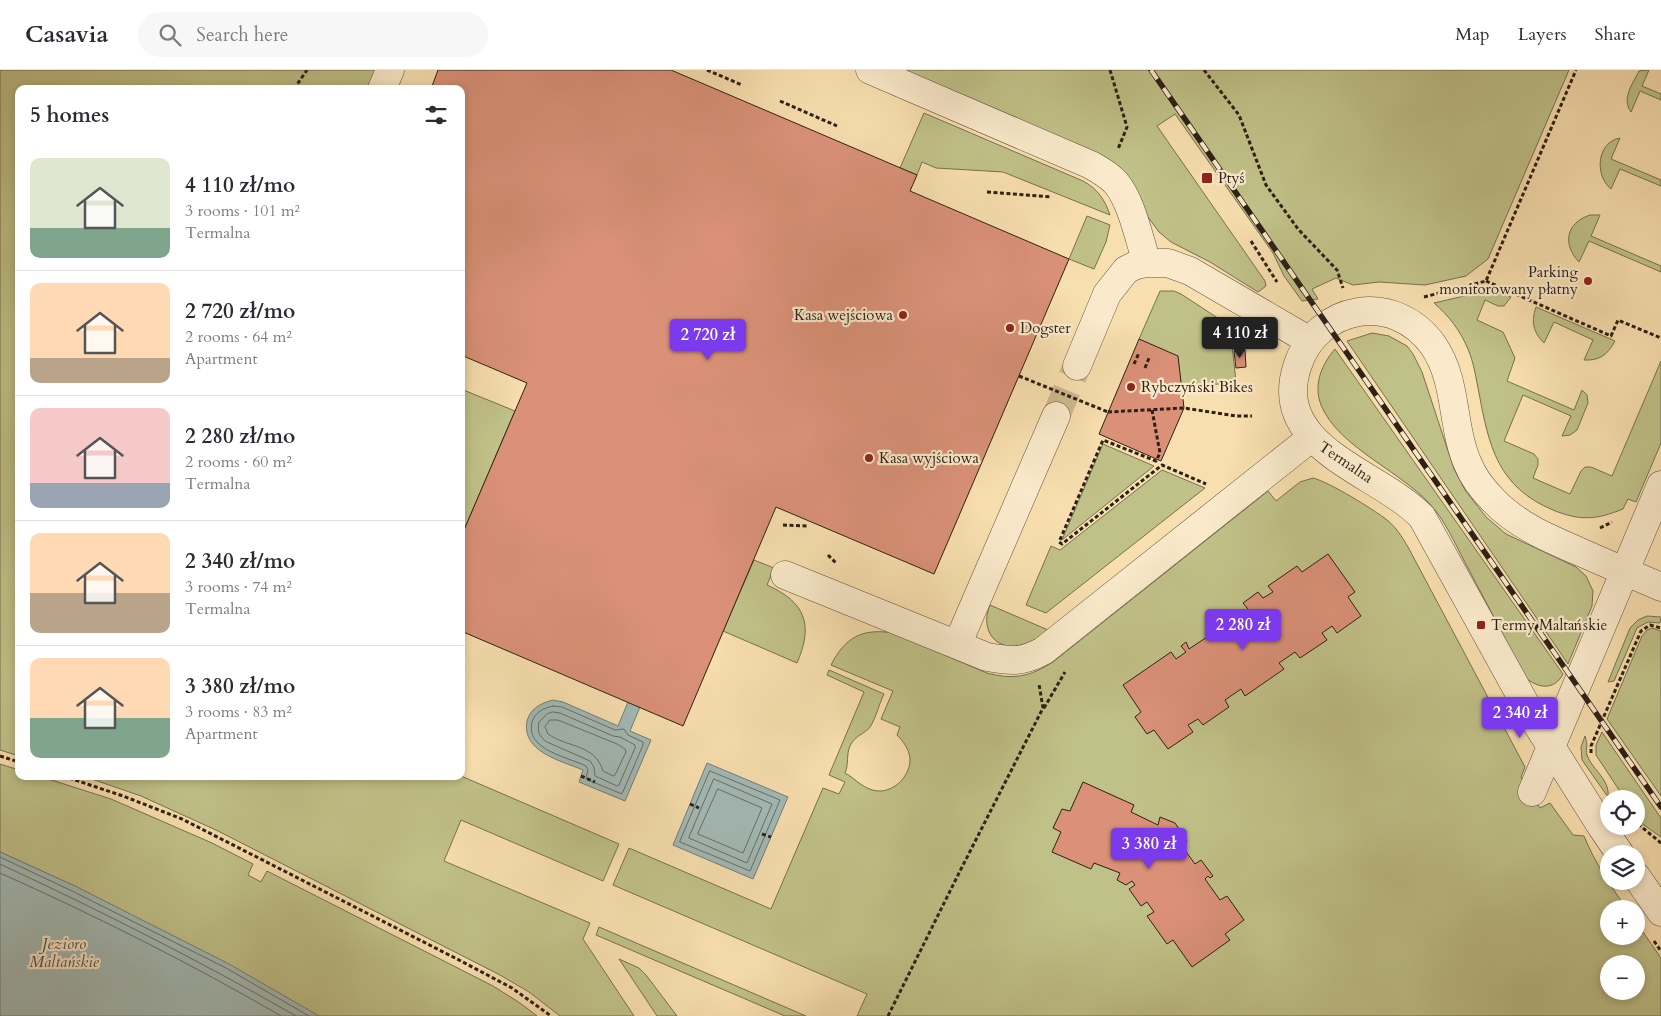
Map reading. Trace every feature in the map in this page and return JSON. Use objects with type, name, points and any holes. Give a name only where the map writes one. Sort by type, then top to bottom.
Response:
[{"type":"street","points":[[384,85],[390,70]]},
{"type":"street","points":[[870,70],[1104,172],[1117,184],[1125,197],[1147,263]]},
{"type":"street","points":[[1077,366],[1107,294],[1126,270],[1136,264],[1168,263],[1190,271],[1310,341]]},
{"type":"street","name":"Termalna","points":[[1614,845],[1551,749],[1422,517],[1401,499],[1331,455],[1311,438],[1297,414],[1294,395],[1296,369],[1310,341],[1326,324],[1336,318],[1354,312],[1371,311],[1387,313],[1416,327],[1432,344],[1443,363],[1450,382],[1465,457],[1472,474],[1485,491],[1503,510],[1522,525],[1661,587]]},
{"type":"street","points":[[957,645],[1056,416]]},
{"type":"street","points":[[785,575],[987,657],[1013,661],[1032,657],[1043,651],[1311,438]]},
{"type":"street","points":[[1532,792],[1661,485]]},
{"type":"street","points":[[1645,889],[1661,912]]},
{"type":"path","points":[[297,85],[307,70]]},
{"type":"path","points":[[707,70],[742,85]]},
{"type":"path","points":[[1110,70],[1126,127],[1116,154]]},
{"type":"path","points":[[1204,70],[1239,115],[1266,185],[1298,229],[1337,270],[1345,293]]},
{"type":"path","points":[[1486,281],[1576,70]]},
{"type":"path","points":[[780,101],[837,126]]},
{"type":"path","points":[[987,192],[1051,197]]},
{"type":"path","points":[[1251,241],[1277,282]]},
{"type":"path","points":[[1416,298],[1486,281],[1611,336],[1618,320],[1661,338]]},
{"type":"path","points":[[1134,364],[1139,354]]},
{"type":"path","points":[[1145,368],[1149,358]]},
{"type":"path","points":[[1019,376],[1108,412],[1184,408],[1236,416],[1252,416]]},
{"type":"path","points":[[1152,410],[1160,453],[1156,461],[1103,440],[1059,542],[1062,544],[1162,465],[1207,485]]},
{"type":"path","points":[[784,525],[808,526]]},
{"type":"path","points":[[1593,757],[1591,746],[1641,631],[1650,625],[1661,628]]},
{"type":"path","points":[[888,1016],[963,864],[1044,708],[1032,657]]},
{"type":"path","points":[[0,756],[15,761]]},
{"type":"path","points":[[582,776],[595,782]]},
{"type":"path","points":[[75,780],[182,819],[512,988],[551,1016]]},
{"type":"path","points":[[690,804],[699,808]]},
{"type":"path","points":[[1645,831],[1661,843]]},
{"type":"path","points":[[762,834],[771,838]]},
{"type":"green space","points":[[0,70],[377,70],[371,85],[15,85],[15,755],[0,750]]},
{"type":"green space","points":[[901,70],[1569,70],[1488,259],[1466,276],[1425,285],[1379,282],[1353,285],[1336,278],[1312,289],[1318,299],[1302,301],[1284,276],[1273,253],[1175,114],[1157,126],[1265,281],[1266,286],[1258,292],[1210,262],[1171,242],[1159,232],[1142,209]]},
{"type":"green space","points":[[1649,70],[1642,86],[1661,94],[1661,100],[1640,91],[1631,112],[1627,102],[1631,86],[1639,71]]},
{"type":"green space","points":[[924,113],[1083,181],[1100,195],[1110,215],[1003,172],[936,168],[922,162],[917,175],[900,168]]},
{"type":"green space","points":[[1620,138],[1611,159],[1661,180],[1661,186],[1620,169],[1611,189],[1602,176],[1600,160],[1606,146]]},
{"type":"green space","points":[[1590,215],[1600,215],[1591,236],[1661,266],[1661,272],[1589,241],[1579,262],[1570,248],[1569,235],[1576,223]]},
{"type":"green space","points":[[1087,216],[1110,225],[1106,242],[1094,269],[1069,259]]},
{"type":"green space","points":[[1494,289],[1511,297],[1504,306],[1498,306],[1485,300],[1477,320],[1503,332],[1515,358],[1507,381],[1574,410],[1582,390],[1587,395],[1588,403],[1577,430],[1570,435],[1562,436],[1571,416],[1523,395],[1504,441],[1534,454],[1538,459],[1538,465],[1533,478],[1570,494],[1581,471],[1585,467],[1591,467],[1612,476],[1661,361],[1661,443],[1636,502],[1628,499],[1623,509],[1596,517],[1572,516],[1534,501],[1508,477],[1492,448],[1468,349],[1454,324],[1434,303]]},
{"type":"green space","points":[[1160,291],[1174,291],[1181,294],[1230,326],[1236,382],[1182,388],[1139,339]]},
{"type":"green space","points":[[1536,307],[1615,341],[1603,356],[1584,360],[1593,340],[1554,322],[1544,343],[1535,331],[1534,317]]},
{"type":"green space","points":[[1372,333],[1389,336],[1407,346],[1413,354],[1422,372],[1454,469],[1465,490],[1486,517],[1506,534],[1576,567],[1586,576],[1593,591],[1592,606],[1568,664],[1347,341]]},
{"type":"green space","points":[[1335,349],[1563,674],[1556,683],[1541,686],[1526,678],[1449,532],[1435,510],[1407,484],[1357,448],[1330,421],[1321,405],[1318,382],[1326,361]]},
{"type":"green space","points":[[465,391],[515,411],[465,528]]},
{"type":"green space","points":[[1103,444],[1154,466],[1062,540]]},
{"type":"green space","points":[[1162,470],[1205,488],[1046,613],[1026,605],[1051,546],[1060,550]]},
{"type":"green space","points":[[1313,478],[1340,490],[1362,503],[1387,520],[1401,536],[1525,767],[1521,777],[1540,808],[1550,803],[1573,835],[1584,836],[1600,868],[1600,890],[1614,890],[1621,900],[1600,900],[1600,945],[1645,945],[1645,935],[1661,958],[1661,1016],[857,1016],[867,994],[613,885],[629,848],[771,909],[823,788],[839,794],[845,782],[829,775],[864,692],[827,675],[829,670],[884,694],[870,727],[855,739],[850,746],[845,773],[868,789],[884,791],[901,781],[910,764],[908,751],[897,735],[900,727],[881,719],[893,691],[831,665],[842,647],[849,641],[873,632],[893,633],[987,673],[1013,677],[1029,674],[1053,662],[1268,491],[1276,501],[1300,482]]},
{"type":"green space","points":[[754,560],[774,568],[767,585],[790,599],[803,616],[805,637],[797,663],[723,631]]},
{"type":"green space","points":[[990,605],[1048,630],[1025,645],[1015,647],[999,643],[993,638],[987,623]]},
{"type":"green space","points":[[1647,616],[1661,617],[1660,623],[1648,622],[1637,628],[1614,681],[1608,682],[1630,628],[1638,620]]},
{"type":"green space","points":[[1652,628],[1661,631],[1661,796],[1607,719],[1642,636],[1647,630]]},
{"type":"green space","points":[[1602,732],[1642,790],[1619,790],[1596,755],[1596,745]]},
{"type":"green space","points":[[1585,736],[1587,755],[1604,780],[1608,790],[1603,790],[1582,760],[1581,747]]},
{"type":"green space","points":[[0,764],[15,769],[15,780],[52,780],[111,799],[212,843],[253,864],[248,875],[261,882],[267,871],[493,986],[537,1016],[275,1016],[74,886],[0,852]]},
{"type":"green space","points":[[465,778],[619,844],[603,881],[461,820],[444,861],[590,923],[583,939],[634,1016],[560,1016],[529,992],[500,975],[218,831],[141,796],[95,780],[465,780]]},
{"type":"green space","points":[[1645,795],[1661,818],[1661,837],[1645,826]]},
{"type":"green space","points":[[599,927],[806,1016],[785,1016],[596,935]]},
{"type":"green space","points":[[619,959],[639,968],[677,1016],[657,1016]]},
{"type":"water","points":[[553,700],[563,702],[618,726],[628,702],[640,707],[630,731],[651,740],[625,801],[579,782],[583,770],[545,754],[530,740],[527,732],[528,717],[537,707]]},
{"type":"water","points":[[707,763],[788,797],[753,879],[673,845]]},
{"type":"water","name":"Jezioro Maltańskie","points":[[0,852],[75,886],[229,964],[319,1016],[0,1016]]},
{"type":"building","points":[[438,70],[671,70],[917,175],[910,191],[1069,259],[934,574],[776,507],[683,726],[465,633],[465,528],[527,383],[465,357],[465,85],[432,85]]},
{"type":"building","points":[[1139,339],[1178,356],[1184,408],[1161,461],[1099,434]]},
{"type":"building","points":[[1245,350],[1246,367],[1236,368],[1234,351]]},
{"type":"building","points":[[1328,554],[1355,592],[1348,597],[1361,616],[1337,633],[1332,626],[1322,633],[1327,640],[1300,658],[1295,652],[1279,663],[1284,669],[1245,696],[1241,689],[1225,700],[1229,707],[1203,725],[1198,719],[1188,725],[1193,732],[1168,749],[1154,730],[1147,734],[1135,717],[1141,712],[1123,685],[1171,652],[1176,659],[1186,652],[1181,646],[1186,642],[1189,649],[1210,635],[1206,628],[1222,617],[1227,624],[1248,609],[1243,603],[1258,592],[1263,598],[1273,592],[1268,586],[1297,566],[1302,572]]},
{"type":"building","points":[[1083,782],[1134,805],[1131,812],[1158,825],[1160,817],[1175,823],[1187,841],[1181,845],[1195,864],[1201,860],[1213,876],[1210,878],[1208,876],[1205,879],[1220,900],[1227,896],[1244,920],[1225,934],[1230,940],[1192,967],[1173,940],[1167,944],[1147,916],[1154,912],[1147,902],[1141,906],[1129,889],[1135,885],[1132,881],[1126,885],[1117,880],[1120,873],[1094,863],[1091,869],[1052,852],[1061,832],[1053,828],[1062,809],[1070,811]]},
{"type":"tunnel","points":[[1056,416],[1077,366]]},
{"type":"railway","points":[[1151,70],[1661,807]]},
{"type":"place","name":"Ptyś","points":[[1207,178]]},
{"type":"place","name":"Parking monitorowany płatny","points":[[1588,281]]},
{"type":"place","name":"Kasa wejściowa","points":[[903,315]]},
{"type":"place","name":"Dogster","points":[[1010,328]]},
{"type":"place","name":"Rybczyński Bikes","points":[[1131,387]]},
{"type":"place","name":"Kasa wyjściowa","points":[[869,458]]},
{"type":"place","name":"Termy Maltańskie","points":[[1481,625]]}]
